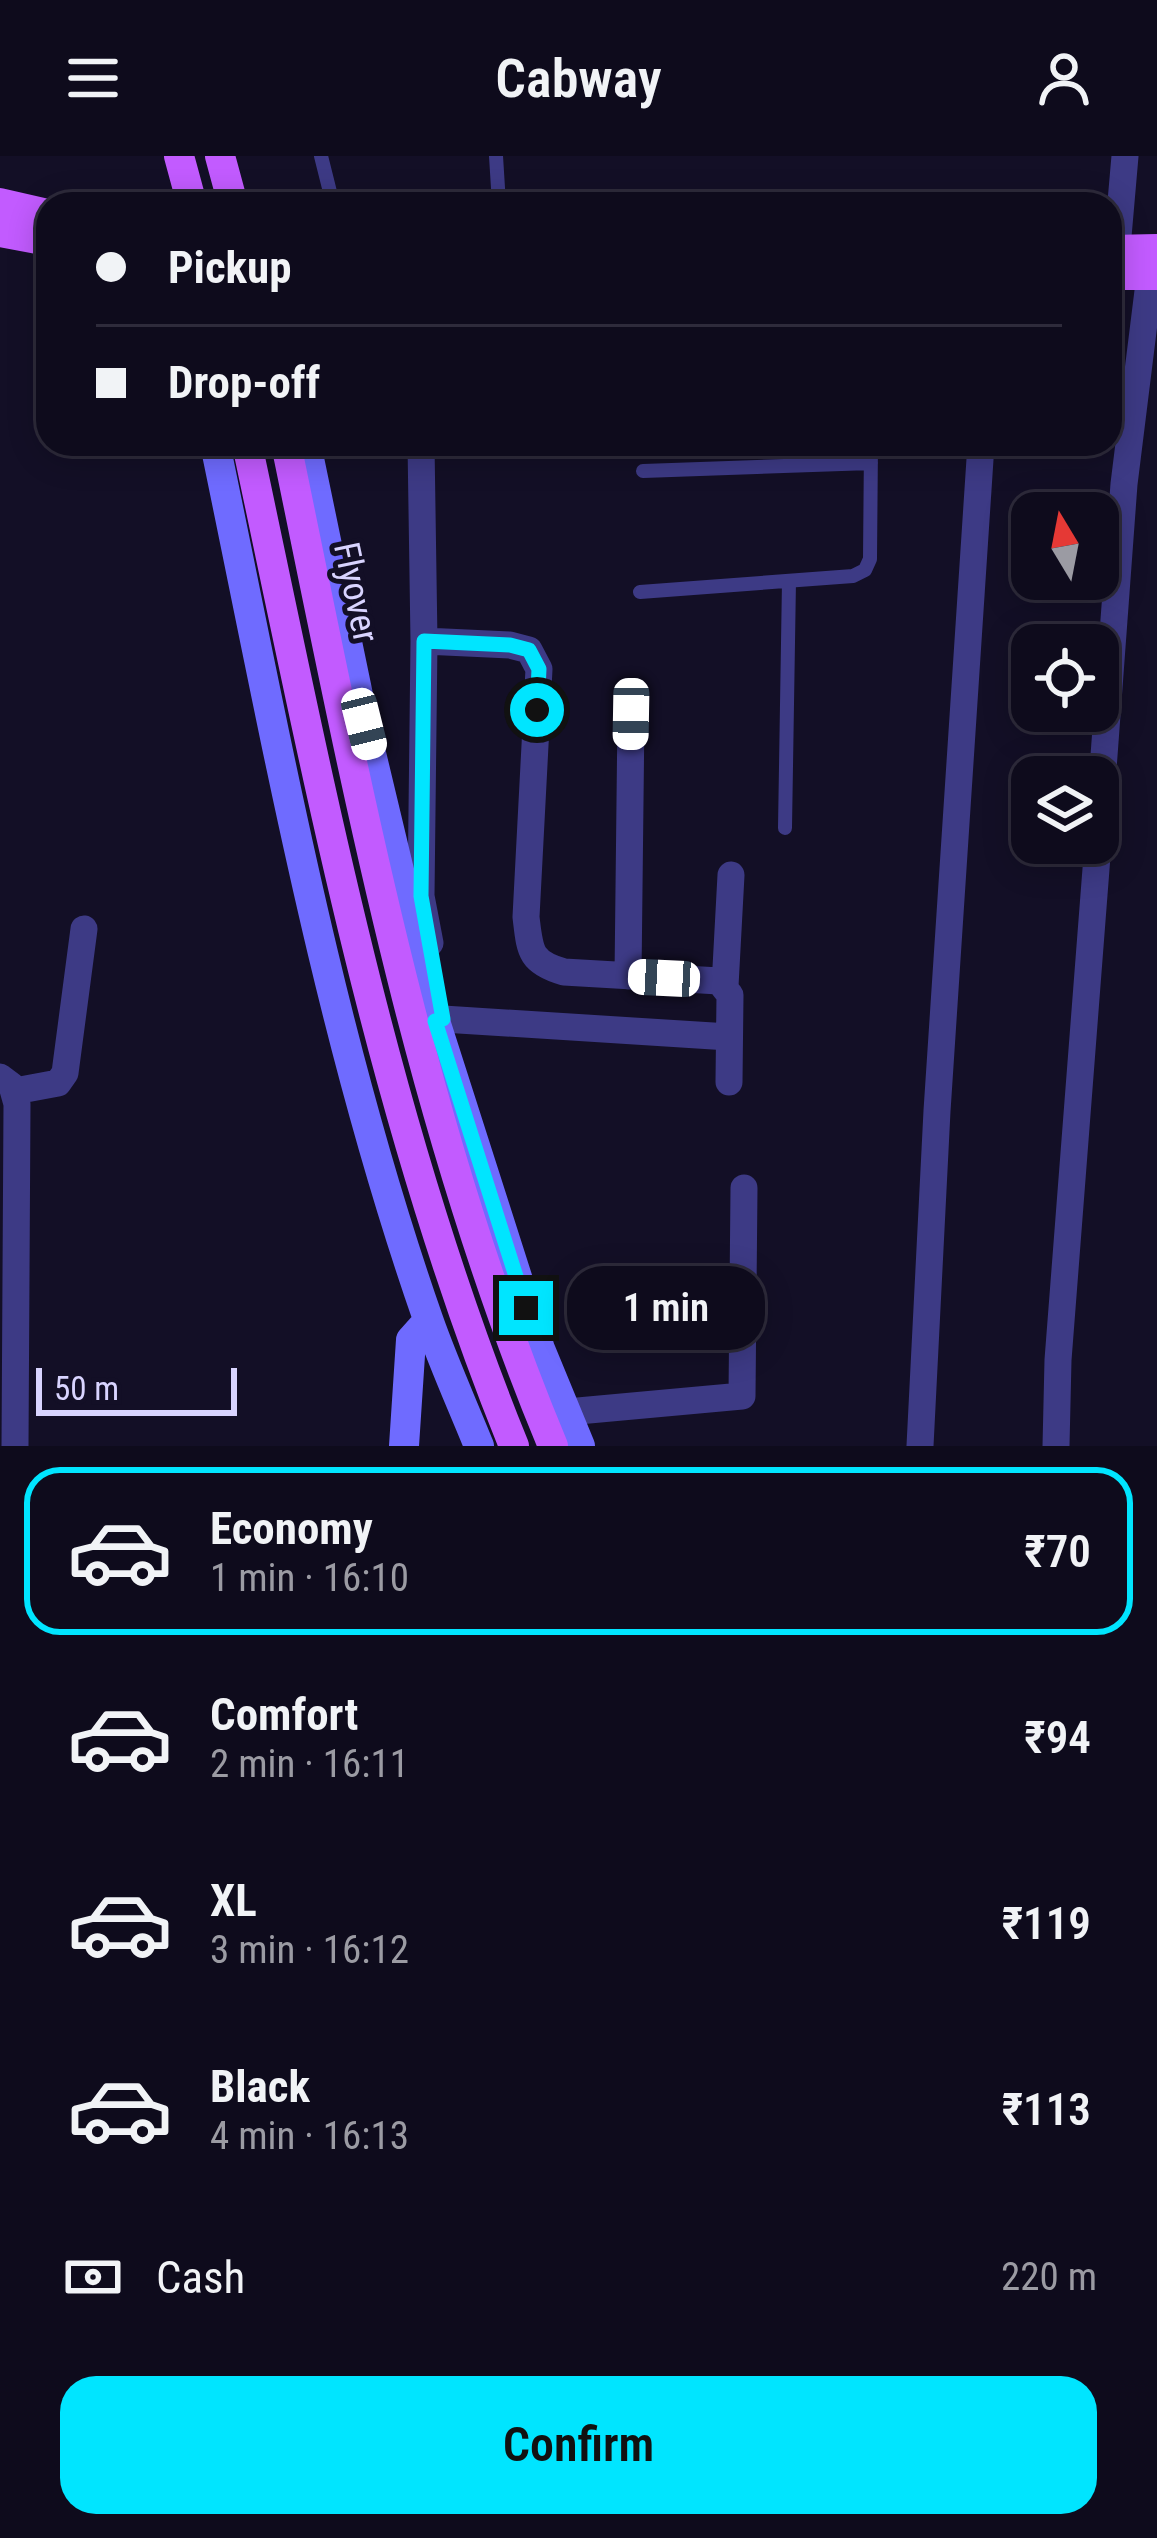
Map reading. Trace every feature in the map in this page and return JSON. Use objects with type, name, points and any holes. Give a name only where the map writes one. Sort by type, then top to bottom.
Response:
[{"type":"main road","points":[[179,156],[189,192]]},
{"type":"main road","points":[[220,156],[230,192]]},
{"type":"main road","points":[[0,203],[36,211]]},
{"type":"main road","points":[[0,232],[36,239]]},
{"type":"main road","points":[[1122,263],[1155,267]]},
{"type":"main road","points":[[250,456],[346,906],[380,1040],[429,1212],[514,1446]]},
{"type":"main road","name":"Flyover","points":[[288,456],[393,948],[465,1210],[553,1446]]},
{"type":"street","points":[[1121,192],[1125,156]]},
{"type":"street","points":[[1104,756],[1124,484],[1155,267]]},
{"type":"street","points":[[217,456],[305,879],[356,1088],[428,1321],[479,1446]]},
{"type":"street","points":[[308,456],[364,724],[439,1020],[539,1349],[580,1446]]},
{"type":"street","points":[[422,456],[421,896],[439,1020]]},
{"type":"street","points":[[920,1446],[980,456]]},
{"type":"street","points":[[424,641],[510,645],[529,650],[539,669],[526,917],[531,952],[544,967],[564,973],[718,981],[730,995],[729,1082]]},
{"type":"street","points":[[628,976],[631,714]]},
{"type":"street","points":[[1056,1446],[1061,1316],[1096,864]]},
{"type":"street","points":[[725,986],[731,874]]},
{"type":"street","points":[[15,1446],[8,1084],[58,1083],[65,1072],[84,929]]},
{"type":"street","points":[[439,1020],[729,1037]]},
{"type":"street","points":[[567,1412],[742,1396],[744,1188]]},
{"type":"street","points":[[404,1446],[411,1340],[428,1321]]},
{"type":"lane","points":[[320,156],[330,192]]},
{"type":"lane","points":[[496,156],[498,192]]},
{"type":"lane","points":[[640,592],[853,576],[865,570],[870,559],[871,456]]},
{"type":"lane","points":[[643,471],[871,463]]},
{"type":"lane","points":[[785,828],[789,580]]},
{"type":"route","points":[[526,1308],[435,1021],[443,1019],[421,896],[424,641],[529,650],[539,669],[537,710]]}]
